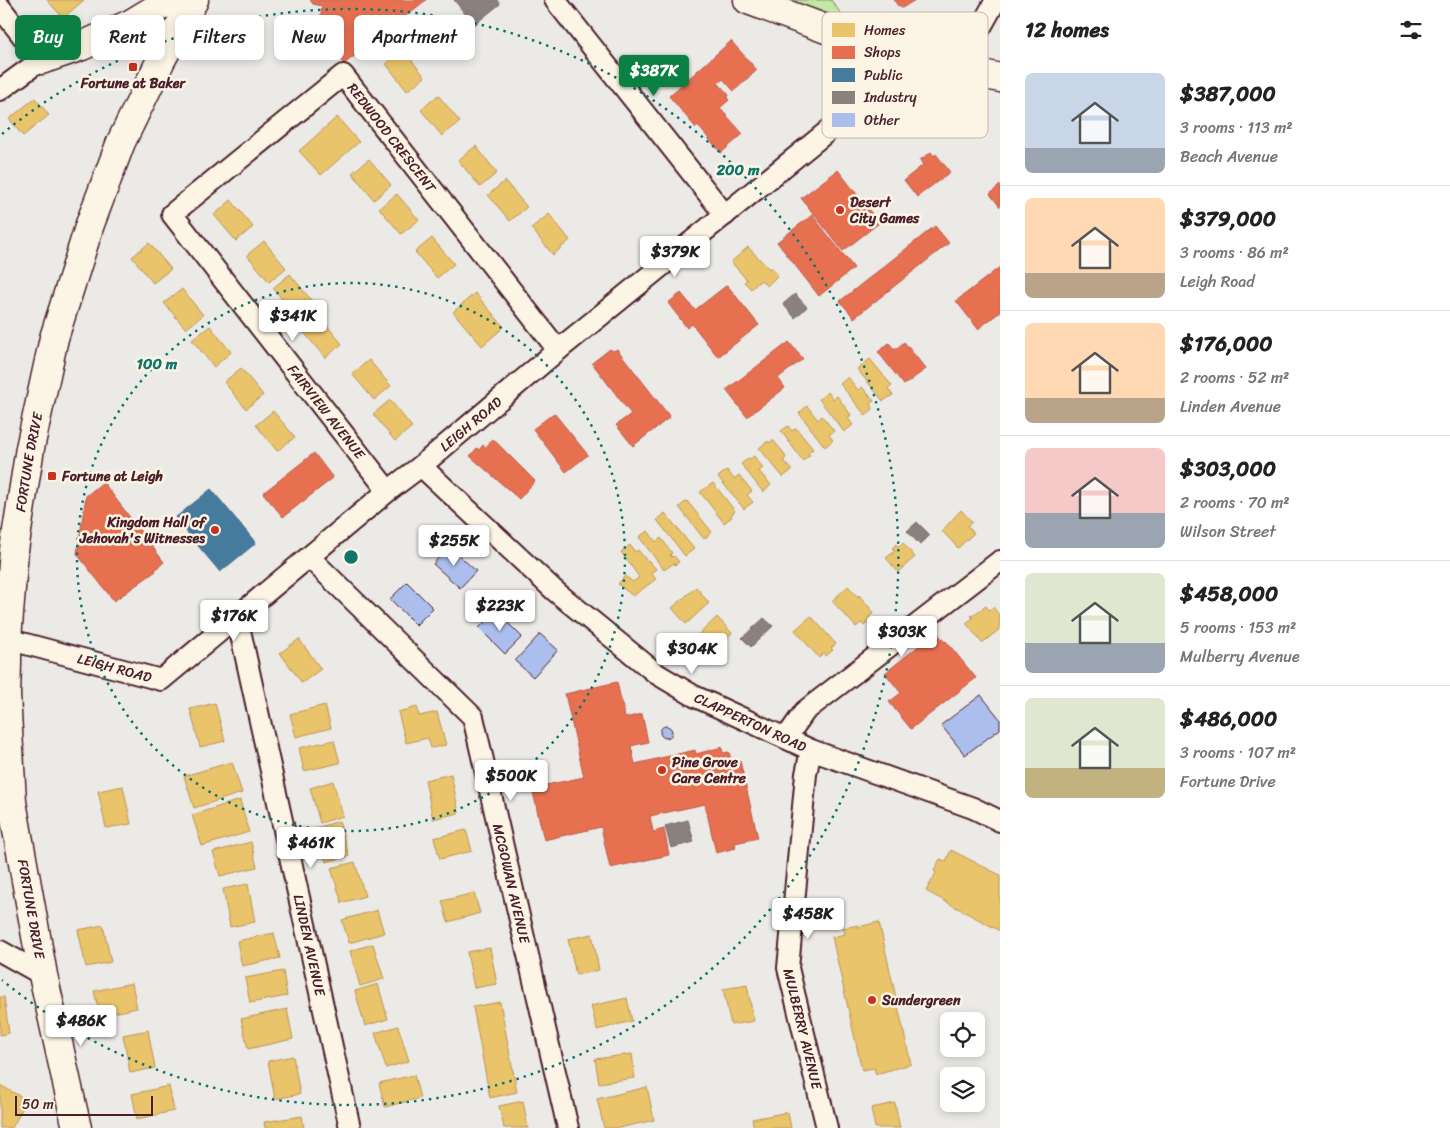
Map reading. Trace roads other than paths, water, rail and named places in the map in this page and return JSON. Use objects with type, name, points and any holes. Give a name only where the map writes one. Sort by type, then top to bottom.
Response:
[{"type":"main road","points":[[81,46],[132,23],[170,0]]},
{"type":"main road","name":"FORTUNE DRIVE","points":[[77,1128],[43,975],[12,802],[3,638],[26,476],[54,338],[90,224],[121,142],[161,60],[194,0]]},
{"type":"main road","points":[[748,0],[822,27]]},
{"type":"street","points":[[555,0],[725,215]]},
{"type":"street","points":[[988,14],[996,0]]},
{"type":"street","points":[[0,7],[15,26]]},
{"type":"street","points":[[0,90],[41,60]]},
{"type":"street","name":"REDWOOD CRESCENT","points":[[172,214],[343,75],[558,350]]},
{"type":"street","name":"LEIGH ROAD","points":[[3,638],[161,680],[388,491],[422,466],[558,350],[822,136]]},
{"type":"street","name":"FAIRVIEW AVENUE","points":[[172,214],[388,491]]},
{"type":"street","name":"CLAPPERTON ROAD","points":[[422,466],[555,591],[657,674],[694,696],[811,750],[974,808],[1000,820]]},
{"type":"street","name":"MCGOWAN AVENUE","points":[[309,557],[473,717],[568,1128]]},
{"type":"street","points":[[786,738],[805,711],[1000,561]]},
{"type":"street","name":"LINDEN AVENUE","points":[[237,617],[350,1128]]},
{"type":"street","name":"MULBERRY AVENUE","points":[[811,750],[806,774],[788,968],[827,1128]]},
{"type":"street","points":[[0,951],[43,975]]},
{"type":"place","name":"Fortune at Baker","points":[[133,67]]},
{"type":"place","name":"Desert City Games","points":[[840,210]]},
{"type":"place","name":"Fortune at Leigh","points":[[52,476]]},
{"type":"place","name":"Kingdom Hall of Jehovah's Witnesses","points":[[215,530]]},
{"type":"place","name":"Pine Grove Care Centre","points":[[662,770]]},
{"type":"place","name":"Sundergreen","points":[[872,1000]]}]
